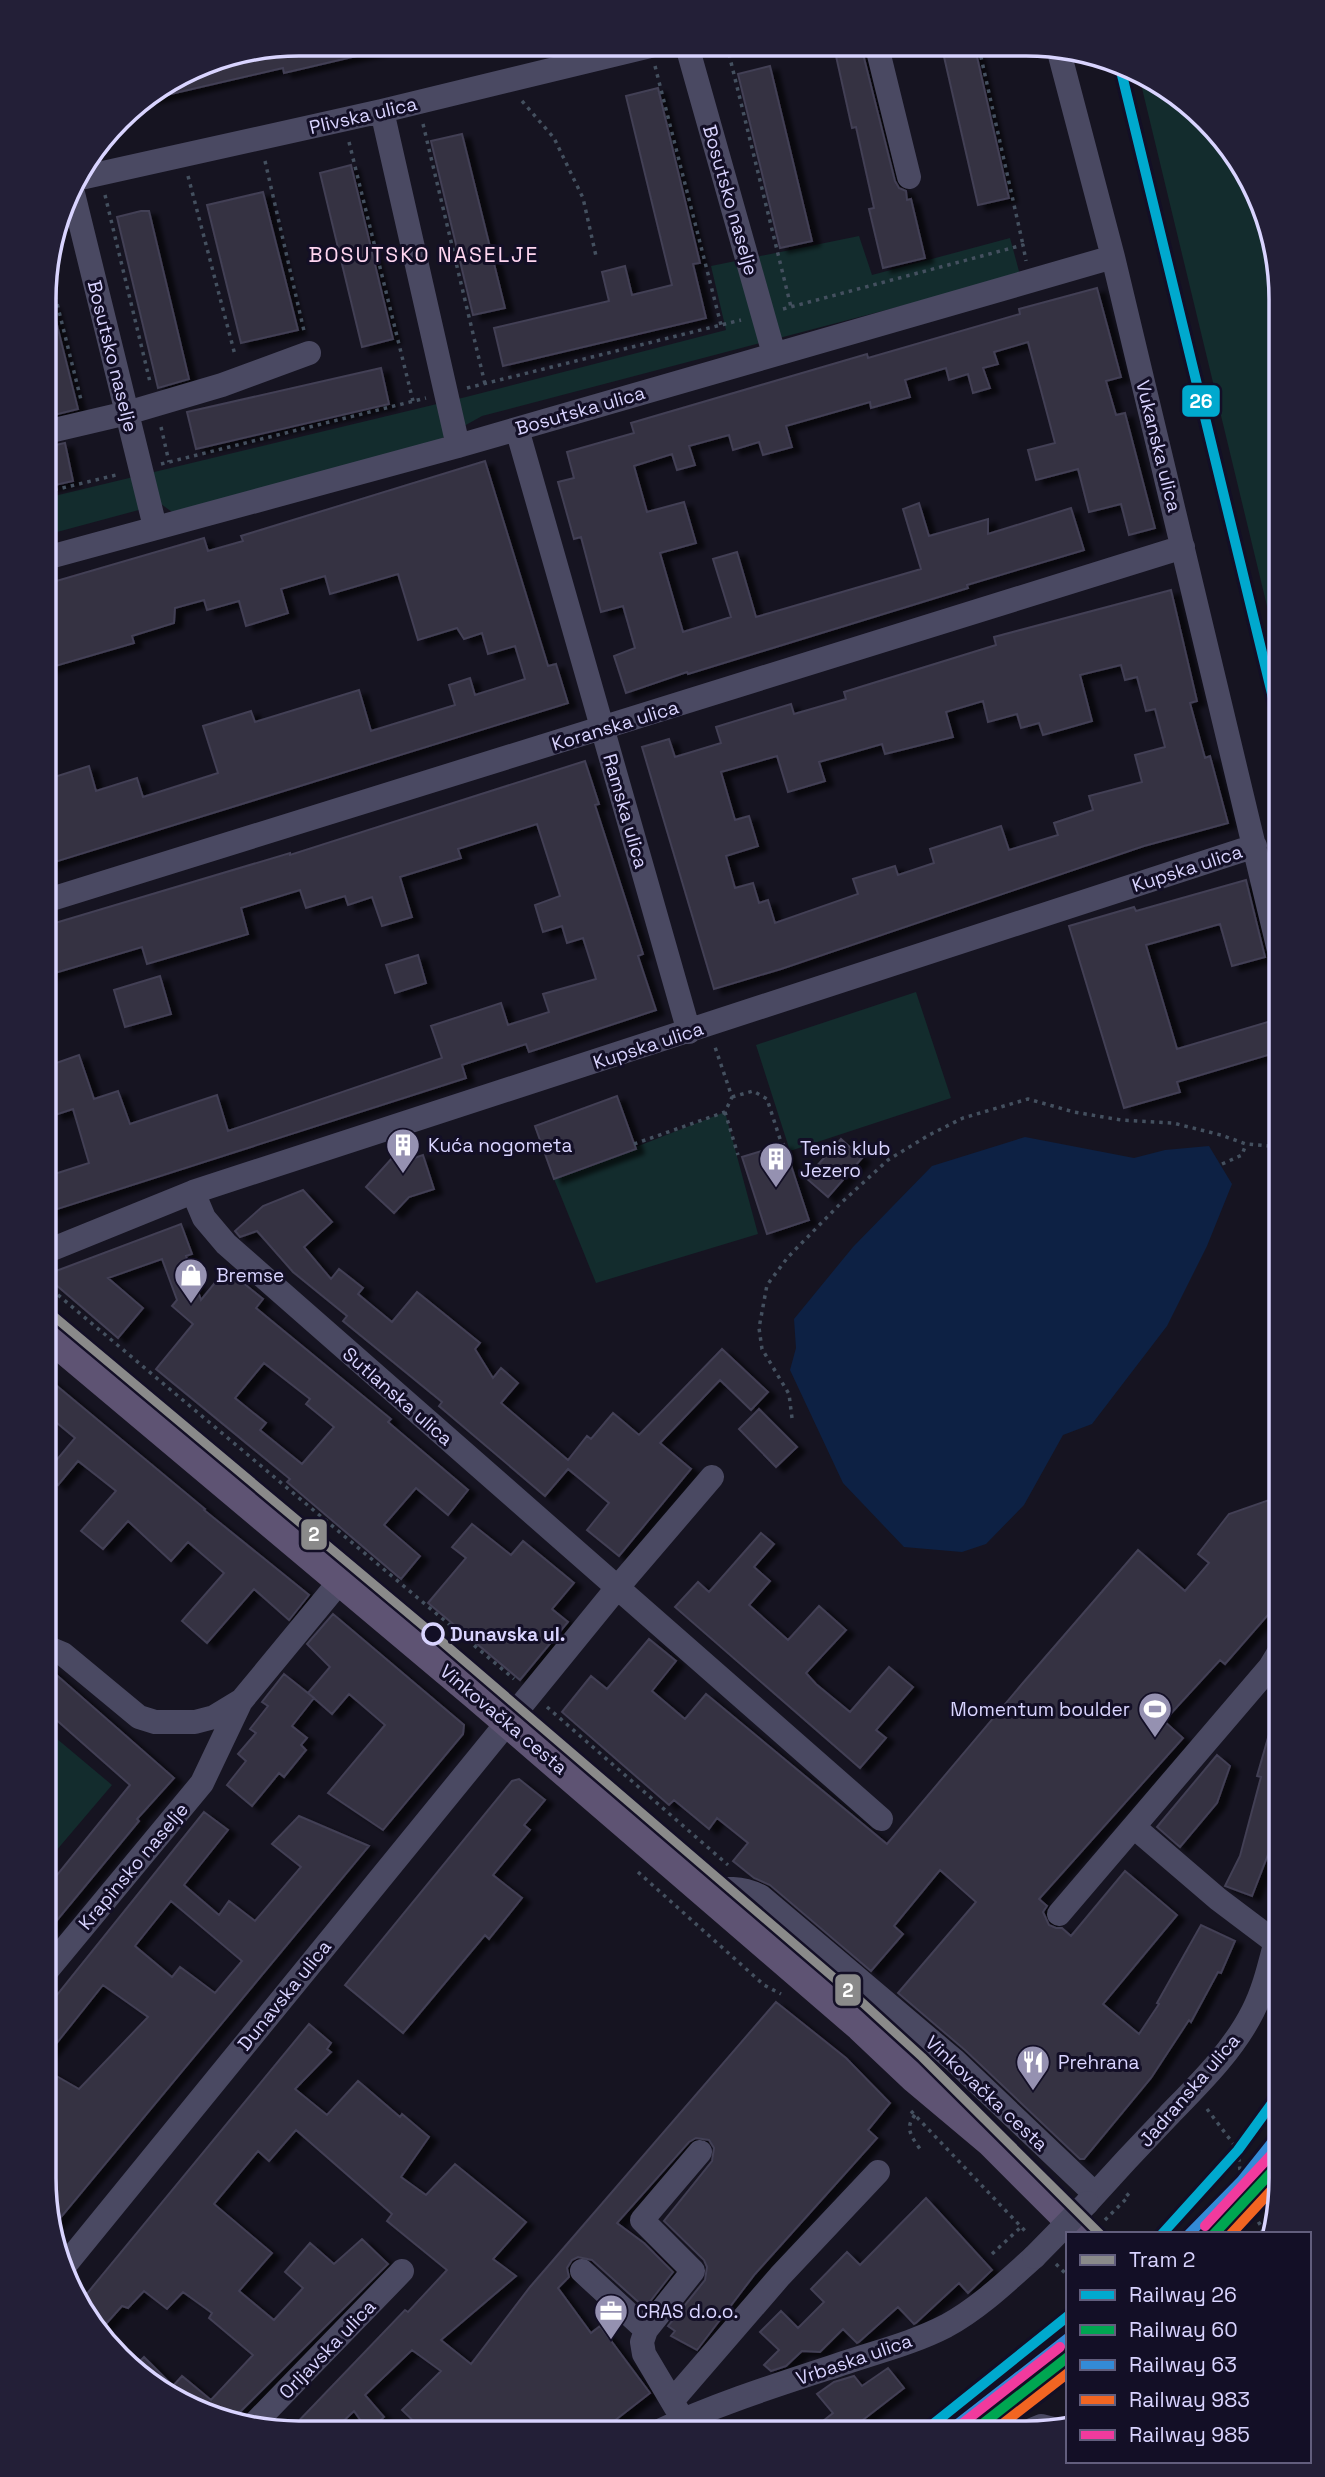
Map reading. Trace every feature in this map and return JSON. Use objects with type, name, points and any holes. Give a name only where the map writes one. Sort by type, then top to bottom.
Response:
[{"type":"main road","name":"Vinkovačka cesta","points":[[56,1341],[508,1722],[861,2026],[912,2093],[975,2152],[1045,2250]]},
{"type":"main road","name":"Vinkovačka cesta","points":[[912,2093],[990,2141],[1093,2229]]},
{"type":"street","name":"Bosutsko naselje","points":[[690,56],[774,354]]},
{"type":"street","points":[[879,56],[909,177]]},
{"type":"street","name":"Plivska ulica","points":[[90,176],[504,82],[630,57]]},
{"type":"street","name":"Vukanska ulica","points":[[1061,59],[1113,257],[1269,905]]},
{"type":"street","points":[[382,111],[458,446]]},
{"type":"street","name":"Bosutsko naselje","points":[[76,204],[155,527]]},
{"type":"street","name":"Bosutska ulica","points":[[56,555],[458,446],[1113,257]]},
{"type":"street","points":[[56,430],[156,405],[309,354]]},
{"type":"street","name":"Ramska ulica","points":[[517,429],[602,729],[699,1028]]},
{"type":"street","name":"Koranska ulica","points":[[56,898],[1184,547]]},
{"type":"street","name":"Kupska ulica","points":[[56,1248],[193,1192],[1255,846]]},
{"type":"street","name":"Sutlanska ulica","points":[[193,1192],[204,1218],[226,1244],[881,1818]]},
{"type":"street","points":[[508,1722],[712,1477]]},
{"type":"street","name":"Krapinsko naselje","points":[[56,1957],[202,1783],[242,1700],[341,1580]]},
{"type":"street","name":"Krapinsko naselje","points":[[56,1651],[139,1717],[155,1722],[183,1723],[214,1717],[242,1700]]},
{"type":"street","points":[[1059,1914],[1268,1669]]},
{"type":"street","name":"Dunavska ulica","points":[[70,2259],[508,1722]]},
{"type":"street","points":[[183,1723],[199,1734],[214,1759]]},
{"type":"street","points":[[1133,1827],[1218,1899],[1268,1927]]},
{"type":"street","name":"Vinkovačka cesta","points":[[706,1891],[727,1888],[750,1891],[760,1896],[955,2061],[1091,2198]]},
{"type":"street","name":"Jadranska ulica","points":[[1045,2250],[1218,2062],[1252,2013],[1268,1968]]},
{"type":"street","points":[[700,2152],[642,2220],[693,2271],[646,2330],[642,2342],[644,2354],[677,2410],[780,2276],[878,2172]]},
{"type":"street","name":"Vrbaska ulica","points":[[667,2421],[677,2410],[896,2346],[947,2325],[990,2295],[1045,2250]]},
{"type":"street","name":"Orljavska ulica","points":[[260,2418],[402,2271]]},
{"type":"street","points":[[582,2271],[646,2330]]},
{"type":"path","points":[[730,56],[791,307]]},
{"type":"path","points":[[981,56],[1029,281]]},
{"type":"path","points":[[653,57],[721,325]]},
{"type":"path","points":[[504,82],[554,138],[583,198],[596,256]]},
{"type":"path","points":[[418,102],[485,384]]},
{"type":"path","points":[[344,119],[413,401]]},
{"type":"path","points":[[260,138],[309,354]]},
{"type":"path","points":[[182,155],[241,377]]},
{"type":"path","points":[[89,178],[156,405],[169,462]]},
{"type":"path","points":[[56,490],[721,325],[1023,244]]},
{"type":"path","points":[[56,299],[87,422]]},
{"type":"path","points":[[699,1028],[732,1097]]},
{"type":"path","points":[[738,1155],[725,1112],[732,1097],[752,1091],[767,1099],[780,1142]]},
{"type":"path","points":[[792,1418],[789,1394],[762,1349],[759,1328],[767,1285],[788,1257],[841,1203],[888,1160],[929,1135],[963,1118],[1028,1100],[1121,1120],[1173,1123],[1246,1144],[1269,1146]]},
{"type":"path","points":[[634,1144],[725,1112]]},
{"type":"path","points":[[1222,1164],[1242,1155],[1246,1144]]},
{"type":"path","points":[[56,1293],[557,1716],[728,1865]]},
{"type":"path","points":[[533,1744],[557,1716]]},
{"type":"path","points":[[630,1864],[764,1985],[782,1994]]},
{"type":"path","points":[[1192,2092],[1238,2150],[1246,2202],[1262,2232]]},
{"type":"path","points":[[912,2093],[915,2115],[1066,2274]]},
{"type":"path","points":[[915,2115],[909,2128],[920,2149]]},
{"type":"path","points":[[1093,2229],[1129,2196]]},
{"type":"path","points":[[992,2254],[1021,2227]]},
{"type":"green space","points":[[1141,85],[1186,116],[1209,139],[1228,164],[1244,191],[1264,251],[1269,299],[1269,614]]},
{"type":"green space","points":[[859,236],[872,275],[1010,238],[1020,275],[482,416],[437,441],[172,512],[161,504],[56,532],[56,496],[466,397],[726,330],[711,266]]},
{"type":"green space","points":[[916,992],[951,1098],[790,1151],[756,1045]]},
{"type":"green space","points":[[725,1112],[758,1234],[596,1283],[554,1179]]},
{"type":"green space","points":[[56,1738],[112,1785],[56,1851]]},
{"type":"water","points":[[1025,1137],[1134,1158],[1165,1150],[1209,1146],[1232,1184],[1207,1246],[1167,1326],[1092,1424],[1063,1435],[1024,1505],[986,1544],[962,1552],[904,1547],[843,1483],[790,1370],[796,1348],[794,1319],[853,1247],[932,1166]]},
{"type":"building","points":[[836,56],[864,56],[895,181],[899,188],[906,191],[907,200],[911,199],[925,258],[883,268],[869,209],[874,208],[856,127],[852,128]]},
{"type":"building","points":[[944,56],[977,56],[1009,198],[978,205]]},
{"type":"building","points":[[283,57],[353,57],[284,73],[283,68],[168,95],[206,74],[236,64]]},
{"type":"building","points":[[770,66],[812,241],[780,248],[738,74]]},
{"type":"building","points":[[658,88],[700,263],[693,264],[706,318],[503,366],[494,328],[609,301],[602,272],[625,266],[632,295],[672,285],[626,96]]},
{"type":"building","points":[[462,134],[505,308],[473,315],[431,141]]},
{"type":"building","points":[[351,165],[393,339],[362,347],[320,173]]},
{"type":"building","points":[[263,192],[298,330],[241,343],[207,205]]},
{"type":"building","points":[[149,211],[189,379],[158,388],[117,217]]},
{"type":"building","points":[[1097,288],[1121,377],[1106,381],[1116,415],[1125,413],[1155,528],[1129,535],[1121,504],[1089,512],[1078,469],[1036,480],[1028,450],[1055,443],[1028,342],[994,352],[998,364],[983,368],[990,388],[973,393],[968,374],[949,380],[946,368],[905,380],[910,397],[871,408],[870,402],[786,426],[792,447],[763,455],[759,442],[733,450],[729,435],[689,446],[695,465],[677,470],[672,454],[634,466],[647,512],[684,502],[696,543],[660,553],[683,632],[731,617],[713,559],[737,552],[756,617],[921,569],[903,509],[919,503],[929,536],[988,519],[988,534],[1071,508],[1084,550],[626,693],[614,656],[635,648],[623,606],[601,612],[581,537],[574,539],[558,482],[574,478],[567,452],[634,433],[631,423],[867,354],[868,358],[1020,314],[1019,309]]},
{"type":"building","points":[[56,321],[78,409],[56,414]]},
{"type":"building","points":[[381,368],[389,404],[196,449],[187,412]]},
{"type":"building","points":[[65,443],[73,481],[56,485],[56,445]]},
{"type":"building","points":[[485,461],[548,666],[556,664],[568,703],[56,862],[56,776],[89,766],[96,791],[137,778],[143,797],[218,773],[203,726],[251,711],[255,722],[359,690],[371,731],[455,705],[449,685],[470,678],[475,695],[525,679],[515,646],[488,654],[482,633],[464,639],[457,628],[418,640],[398,574],[330,594],[325,576],[281,589],[288,613],[246,626],[239,601],[207,610],[204,600],[175,608],[174,623],[132,636],[134,643],[56,666],[56,581],[204,538],[208,551],[243,541],[241,536]]},
{"type":"building","points":[[1171,590],[1197,701],[1190,703],[1205,758],[1210,756],[1228,823],[1144,846],[781,969],[714,989],[642,747],[669,739],[675,757],[721,743],[716,727],[791,704],[794,714],[846,699],[844,692],[996,645],[994,637]],"holes":[[[1121,665],[1125,680],[1137,677],[1146,711],[1155,709],[1165,747],[1135,755],[1142,782],[1089,796],[1093,810],[1054,823],[1058,835],[1009,850],[1001,826],[930,849],[934,863],[898,875],[895,866],[853,879],[858,894],[775,923],[768,900],[759,903],[753,883],[735,888],[726,856],[758,846],[749,816],[735,820],[721,772],[777,756],[788,792],[825,781],[819,762],[882,744],[885,754],[953,737],[946,712],[983,701],[988,722],[1017,714],[1021,728],[1039,723],[1043,735],[1092,721],[1080,675]]]},
{"type":"building","points":[[585,761],[599,804],[595,805],[643,954],[638,956],[656,1010],[529,1052],[526,1044],[462,1065],[466,1078],[56,1209],[56,1174],[89,1163],[73,1109],[56,1115],[56,1063],[79,1055],[94,1099],[118,1091],[130,1124],[217,1095],[228,1131],[442,1058],[431,1026],[501,1003],[508,1025],[549,1012],[543,994],[596,979],[583,938],[567,943],[562,926],[543,932],[535,905],[560,896],[537,824],[458,849],[461,858],[400,877],[412,917],[382,926],[372,897],[348,905],[345,896],[306,908],[300,890],[241,908],[248,934],[147,964],[142,947],[56,973],[56,923],[290,855]]},
{"type":"building","points":[[1246,880],[1265,957],[1232,966],[1220,924],[1146,945],[1177,1049],[1269,1022],[1269,1055],[1177,1082],[1180,1092],[1124,1108],[1069,926],[1134,907],[1136,911]]},
{"type":"building","points":[[418,955],[426,983],[395,993],[386,965]]},
{"type":"building","points":[[160,976],[171,1014],[125,1027],[114,990]]},
{"type":"building","points":[[617,1096],[636,1149],[554,1179],[535,1126]]},
{"type":"building","points":[[841,1139],[862,1158],[828,1197],[806,1178]]},
{"type":"building","name":"Tenis klub Jezero","points":[[784,1144],[809,1220],[767,1234],[742,1157]]},
{"type":"building","name":"Kuća nogometa","points":[[423,1155],[434,1189],[409,1197],[394,1213],[366,1187],[393,1157],[399,1163]]},
{"type":"building","points":[[303,1190],[332,1222],[304,1247],[331,1279],[339,1269],[363,1288],[358,1294],[392,1322],[417,1292],[480,1343],[475,1349],[493,1378],[501,1368],[518,1383],[501,1403],[568,1460],[587,1436],[591,1439],[613,1413],[639,1435],[722,1349],[768,1392],[751,1410],[720,1380],[660,1443],[691,1469],[619,1556],[587,1530],[609,1503],[568,1469],[545,1496],[439,1406],[442,1402],[343,1321],[347,1316],[293,1272],[257,1231],[240,1237],[235,1231],[263,1206]]},
{"type":"building","points":[[181,1224],[192,1254],[186,1256],[201,1300],[226,1269],[263,1299],[256,1308],[391,1419],[388,1422],[468,1490],[448,1515],[416,1488],[384,1525],[420,1556],[401,1579],[287,1482],[290,1479],[156,1369],[193,1324],[172,1306],[177,1300],[162,1259],[108,1278],[143,1308],[118,1338],[56,1285],[56,1271]],"holes":[[[264,1363],[310,1399],[306,1404],[334,1427],[302,1464],[260,1430],[266,1423],[235,1398]]]},
{"type":"building","points":[[56,1385],[309,1595],[289,1620],[254,1589],[207,1643],[182,1621],[224,1573],[188,1542],[171,1561],[128,1521],[103,1549],[81,1531],[116,1491],[78,1461],[58,1485],[56,1483],[56,1461],[75,1438],[56,1422]]},
{"type":"building","points":[[759,1409],[797,1447],[776,1467],[739,1429]]},
{"type":"building","points":[[1268,1500],[1268,1615],[1225,1664],[1220,1660],[1164,1721],[1183,1738],[1039,1899],[1047,1906],[1043,1912],[1049,1925],[1062,1928],[1071,1936],[1125,1871],[1177,1915],[1103,2004],[1139,2034],[1159,2004],[1157,2003],[1201,1925],[1235,1941],[1221,1973],[1218,1972],[1191,2022],[1189,2020],[1151,2078],[1084,2159],[1080,2159],[965,2050],[898,1993],[976,1902],[940,1870],[894,1926],[903,1934],[871,1971],[770,1885],[754,1878],[733,1861],[748,1843],[717,1818],[709,1829],[674,1800],[669,1805],[562,1712],[591,1676],[607,1689],[649,1639],[676,1661],[652,1691],[685,1719],[706,1694],[887,1844],[1138,1550],[1185,1591],[1209,1563],[1198,1554],[1229,1514]]},
{"type":"building","points":[[472,1524],[511,1555],[523,1541],[574,1583],[552,1609],[568,1622],[520,1680],[428,1603],[466,1558],[452,1547]]},
{"type":"building","points":[[761,1533],[774,1544],[754,1567],[770,1581],[749,1605],[788,1640],[819,1606],[846,1630],[806,1673],[816,1684],[850,1712],[889,1667],[913,1687],[876,1730],[886,1738],[860,1768],[675,1607],[698,1582],[709,1592]]},
{"type":"building","points":[[333,1614],[464,1725],[463,1734],[383,1830],[328,1793],[385,1725],[349,1694],[332,1714],[308,1693],[330,1667],[307,1644]]},
{"type":"building","points":[[284,1674],[314,1698],[292,1726],[307,1738],[301,1745],[306,1750],[284,1777],[279,1773],[252,1806],[227,1785],[246,1761],[238,1754],[256,1733],[250,1729],[268,1706],[262,1702]]},
{"type":"building","points":[[56,1675],[174,1778],[137,1819],[139,1821],[56,1921],[56,1876],[130,1785],[56,1720]]},
{"type":"building","points":[[1268,1737],[1268,1854],[1252,1896],[1225,1886],[1240,1856],[1261,1777],[1257,1776]]},
{"type":"building","points":[[1217,1755],[1230,1766],[1217,1803],[1180,1847],[1157,1827]]},
{"type":"building","points":[[519,1779],[545,1800],[524,1825],[530,1830],[493,1875],[522,1898],[489,1939],[485,1935],[403,2033],[345,1985],[512,1781]]},
{"type":"building","points":[[204,1812],[228,1830],[184,1885],[219,1915],[229,1901],[255,1921],[301,1867],[272,1844],[299,1816],[369,1846],[60,2219],[56,2178],[56,2076],[79,2089],[148,2017],[103,1985],[56,2044],[56,1996]],"holes":[[[171,1901],[242,1961],[215,1993],[180,1967],[172,1977],[135,1946]]]},
{"type":"building","points":[[776,2002],[846,2058],[890,2103],[868,2130],[877,2138],[755,2274],[697,2350],[671,2336],[675,2331],[668,2326],[705,2280],[707,2267],[704,2260],[664,2221],[712,2161],[714,2148],[709,2140],[696,2138],[689,2142],[617,2223],[644,2243],[673,2272],[645,2308],[592,2260],[578,2257],[572,2260],[567,2268],[569,2277],[558,2288],[591,2333],[600,2326],[650,2393],[614,2421],[414,2421],[402,2410],[441,2371],[412,2350],[365,2395],[384,2417],[379,2421],[361,2421],[354,2411],[344,2421],[299,2421],[447,2270],[387,2221],[392,2214],[296,2130],[269,2161],[258,2151],[214,2204],[272,2253],[239,2291],[274,2320],[303,2288],[285,2272],[310,2243],[334,2264],[362,2239],[388,2264],[239,2413],[206,2403],[173,2386],[182,2376],[211,2400],[253,2355],[209,2318],[212,2313],[183,2292],[167,2309],[144,2291],[128,2308],[122,2306],[105,2325],[86,2295],[309,2024],[331,2043],[327,2049],[331,2052],[295,2089],[327,2115],[358,2081],[400,2117],[402,2114],[429,2137],[401,2177],[426,2195],[455,2164],[526,2222],[493,2259],[516,2276],[441,2340],[471,2364],[530,2287]]},
{"type":"building","points":[[926,2198],[992,2270],[968,2293],[959,2283],[914,2324],[898,2307],[857,2343],[843,2329],[820,2352],[802,2351],[786,2366],[771,2371],[764,2365],[779,2350],[760,2332],[781,2311],[798,2328],[824,2302],[811,2289],[847,2252],[860,2265]]},
{"type":"building","points":[[144,2357],[171,2384],[140,2361]]},
{"type":"building","points":[[888,2368],[904,2388],[861,2421],[823,2421],[833,2413],[817,2394],[834,2382],[854,2376],[862,2386]]},
{"type":"tram line","name":"2","points":[[56,1318],[433,1634],[854,1995],[922,2057],[1098,2232]]},
{"type":"rail line","name":"26","points":[[1122,76],[1269,681]]},
{"type":"rail line","name":"26","points":[[1164,2232],[1238,2150],[1268,2109]]},
{"type":"rail line","name":"63","points":[[1191,2232],[1241,2181],[1268,2147]]},
{"type":"rail line","name":"985","points":[[1205,2226],[1268,2158]]},
{"type":"rail line","name":"60","points":[[1216,2232],[1268,2176]]},
{"type":"rail line","name":"983","points":[[1233,2232],[1268,2194]]},
{"type":"rail line","name":"26","points":[[937,2421],[1066,2318]]},
{"type":"rail line","name":"63","points":[[961,2421],[1066,2340]]},
{"type":"rail line","name":"985","points":[[966,2421],[1060,2347]]},
{"type":"rail line","name":"60","points":[[986,2421],[1066,2359]]},
{"type":"rail line","name":"983","points":[[1006,2421],[1066,2375]]},
{"type":"place","name":"Kuća nogometa","points":[[403,1175]]},
{"type":"place","name":"Tenis klub Jezero","points":[[776,1189]]},
{"type":"place","name":"Bremse","points":[[191,1305]]},
{"type":"place","name":"Dunavska ul.","points":[[433,1634]]},
{"type":"place","name":"Momentum boulder","points":[[1155,1739]]},
{"type":"place","name":"Prehrana","points":[[1033,2092]]},
{"type":"place","name":"CRAS d.o.o.","points":[[611,2341]]},
{"type":"district","name":"BOSUTSKO NASELJE","points":[[424,255]]}]
